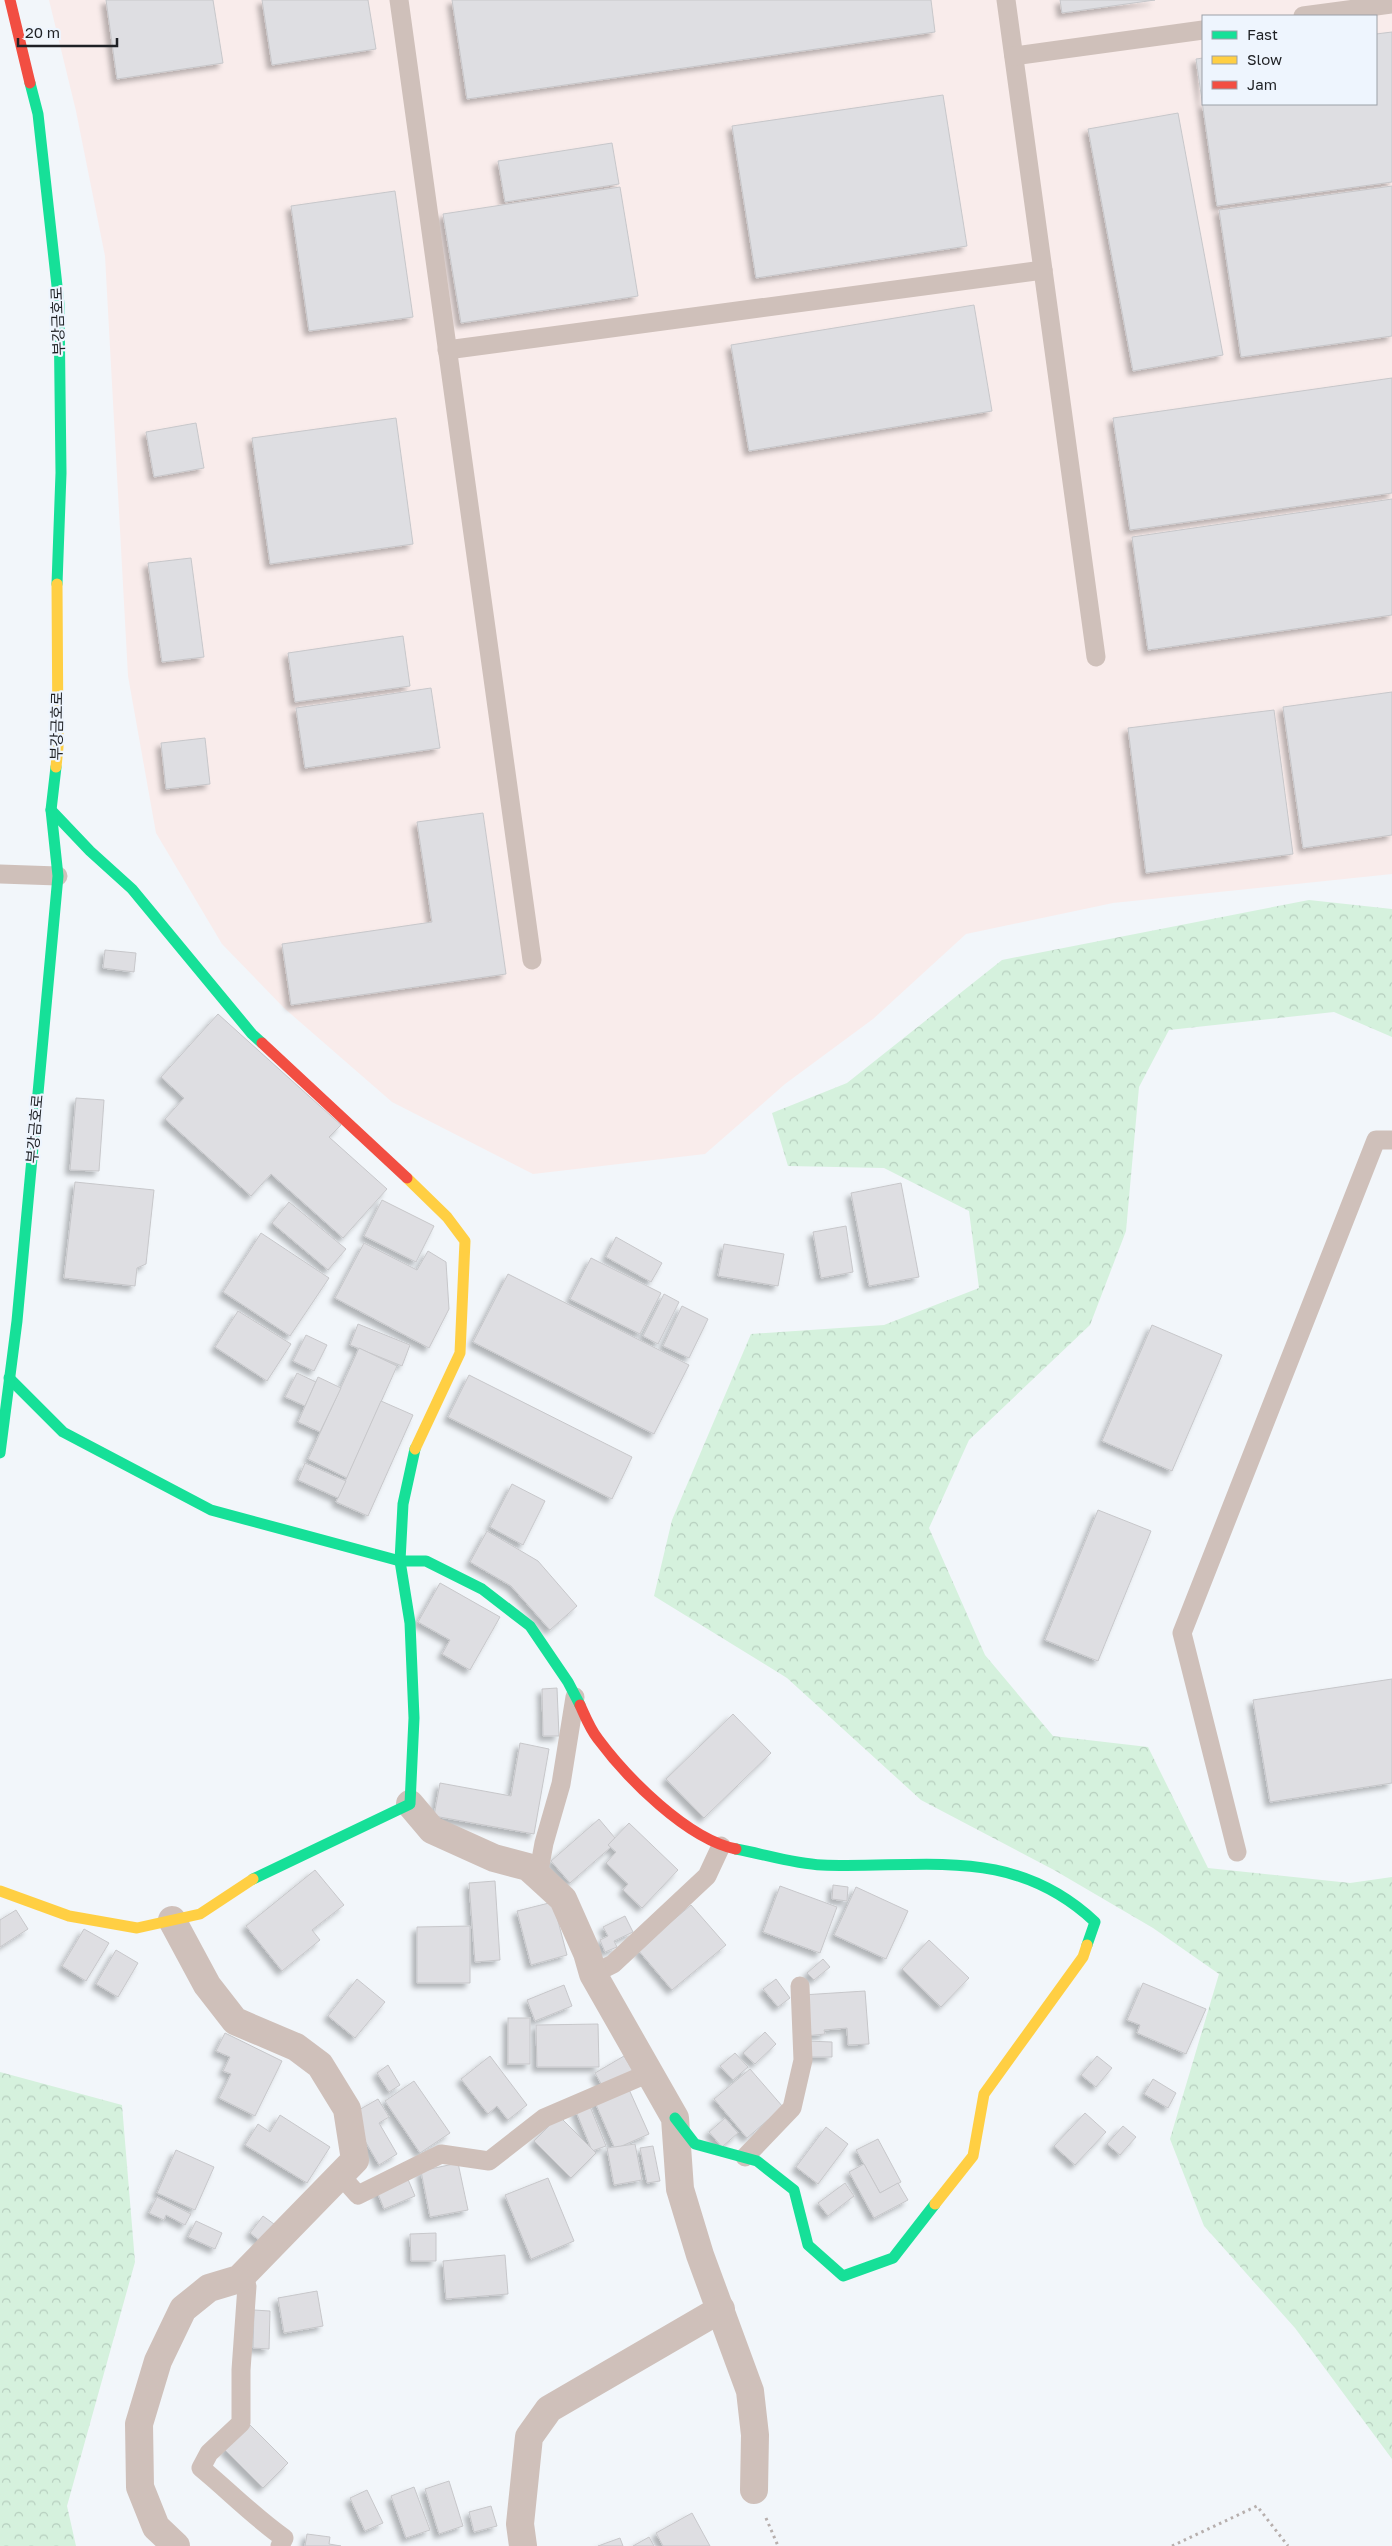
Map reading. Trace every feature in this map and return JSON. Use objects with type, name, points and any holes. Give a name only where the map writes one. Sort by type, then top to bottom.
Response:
[{"type":"street","name":"부강금호로","points":[[0,1453],[17,1321],[58,876],[51,810],[58,746],[56,609],[61,473],[59,304],[38,114],[10,0]]},
{"type":"street","points":[[9,1378],[63,1432],[211,1510],[316,1540],[400,1561],[426,1561],[482,1589],[530,1626],[575,1697],[596,1738],[659,1807],[722,1846],[820,1865],[951,1863],[1004,1870],[1037,1883],[1077,1905],[1095,1922],[1083,1957],[984,2094],[973,2156],[893,2258],[843,2276],[808,2245],[794,2190],[757,2161],[695,2144],[675,2118],[593,1974],[587,1953],[563,1899],[528,1867],[494,1858],[432,1830],[410,1804],[414,1718],[410,1623],[400,1561],[403,1504],[416,1446],[460,1352],[465,1241],[447,1218],[359,1132],[252,1034],[132,889],[90,851],[51,810]]},
{"type":"street","points":[[0,1891],[69,1916],[136,1928],[200,1914],[258,1875],[410,1804]]},
{"type":"street","points":[[172,1920],[207,1984],[234,2021],[296,2047],[320,2065],[348,2109],[355,2160],[239,2279],[208,2288],[183,2309],[158,2361],[139,2424],[140,2487],[156,2526],[176,2546]]},
{"type":"street","points":[[675,2118],[680,2189],[700,2255],[750,2391],[755,2435],[754,2490]]},
{"type":"street","points":[[523,2546],[520,2524],[529,2437],[549,2409],[721,2309]]},
{"type":"lane","points":[[399,0],[532,960]]},
{"type":"lane","points":[[1006,0],[1096,657]]},
{"type":"lane","points":[[1310,15],[1392,4]]},
{"type":"lane","points":[[1014,56],[1202,30]]},
{"type":"lane","points":[[447,350],[1043,270]]},
{"type":"lane","points":[[0,874],[58,876]]},
{"type":"lane","points":[[1238,1852],[1182,1633],[1376,1140],[1392,1140]]},
{"type":"lane","points":[[538,1876],[544,1842],[561,1784],[575,1697]]},
{"type":"lane","points":[[593,1974],[613,1964],[707,1876],[722,1846]]},
{"type":"lane","points":[[744,2157],[792,2108],[803,2060],[800,1986]]},
{"type":"lane","points":[[340,2176],[358,2195],[441,2154],[489,2161],[544,2118],[649,2073]]},
{"type":"lane","points":[[239,2279],[247,2286],[241,2370],[241,2423],[209,2453],[201,2468],[231,2492],[254,2516],[284,2538],[280,2546]]},
{"type":"path","points":[[1172,2546],[1257,2506],[1288,2546]]},
{"type":"shaded area","points":[[49,0],[1392,0],[1392,874],[1113,903],[966,934],[873,1019],[785,1084],[705,1154],[533,1174],[392,1102],[284,1008],[222,944],[156,833],[128,676],[105,256],[76,111]]},
{"type":"green space","points":[[1309,900],[1392,909],[1392,1037],[1334,1012],[1169,1030],[1139,1087],[1126,1231],[1090,1325],[969,1440],[929,1528],[985,1655],[1053,1736],[1148,1747],[1208,1868],[1350,1883],[1392,1877],[1392,2459],[1295,2328],[1204,2226],[1170,2139],[1219,1974],[1153,1928],[1054,1870],[921,1800],[787,1678],[654,1596],[672,1520],[751,1334],[884,1325],[979,1288],[969,1211],[884,1168],[788,1166],[772,1113],[847,1083],[1002,960]]},
{"type":"green space","points":[[0,2072],[122,2105],[135,2262],[67,2506],[76,2546],[0,2546]]},
{"type":"building","points":[[106,0],[213,0],[223,63],[117,79]]},
{"type":"building","points":[[262,0],[368,0],[376,49],[272,65]]},
{"type":"building","points":[[452,0],[931,0],[935,32],[467,99]]},
{"type":"building","points":[[1060,0],[1155,0],[1062,13]]},
{"type":"building","points":[[1392,32],[1392,182],[1217,206],[1203,105],[1377,105],[1377,34]]},
{"type":"building","points":[[1202,58],[1202,101],[1196,59]]},
{"type":"building","points":[[943,95],[967,246],[756,278],[732,126]]},
{"type":"building","points":[[1178,113],[1223,355],[1133,371],[1088,129]]},
{"type":"building","points":[[612,143],[619,184],[505,202],[498,161]]},
{"type":"building","points":[[1392,186],[1392,336],[1241,357],[1219,210]]},
{"type":"building","points":[[620,187],[638,296],[461,323],[443,214]]},
{"type":"building","points":[[395,191],[413,317],[309,331],[291,206]]},
{"type":"building","points":[[974,305],[992,411],[749,451],[731,345]]},
{"type":"building","points":[[1392,378],[1392,493],[1130,530],[1113,418]]},
{"type":"building","points":[[396,418],[413,544],[270,564],[252,438]]},
{"type":"building","points":[[196,423],[204,468],[154,477],[146,432]]},
{"type":"building","points":[[1392,499],[1392,615],[1148,650],[1132,537]]},
{"type":"building","points":[[191,558],[204,657],[162,662],[148,563]]},
{"type":"building","points":[[403,636],[410,686],[295,702],[288,653]]},
{"type":"building","points":[[431,688],[440,748],[305,768],[296,708]]},
{"type":"building","points":[[1392,692],[1392,835],[1303,848],[1283,707]]},
{"type":"building","points":[[1274,710],[1293,854],[1146,873],[1128,728]]},
{"type":"building","points":[[205,738],[210,784],[166,789],[161,743]]},
{"type":"building","points":[[483,813],[506,974],[291,1005],[282,944],[432,922],[417,822]]},
{"type":"building","points":[[105,950],[136,953],[134,972],[103,968]]},
{"type":"building","points":[[218,1014],[341,1125],[329,1137],[387,1189],[343,1238],[271,1174],[251,1196],[165,1119],[184,1098],[161,1077]]},
{"type":"building","points":[[76,1098],[104,1100],[99,1171],[70,1170]]},
{"type":"building","points":[[75,1182],[154,1190],[146,1264],[137,1268],[135,1286],[64,1278]]},
{"type":"building","points":[[901,1183],[919,1277],[869,1286],[851,1193]]},
{"type":"building","points":[[382,1200],[434,1226],[416,1262],[364,1236]]},
{"type":"building","points":[[289,1202],[346,1249],[328,1270],[272,1223]]},
{"type":"building","points":[[846,1226],[853,1272],[821,1278],[813,1232]]},
{"type":"building","points":[[261,1233],[329,1278],[290,1336],[223,1292]]},
{"type":"building","points":[[616,1237],[662,1263],[651,1282],[606,1257]]},
{"type":"building","points":[[364,1243],[417,1270],[428,1251],[446,1262],[449,1309],[429,1348],[335,1298]]},
{"type":"building","points":[[724,1244],[784,1254],[778,1286],[718,1276]]},
{"type":"building","points":[[591,1258],[661,1293],[640,1334],[570,1299]]},
{"type":"building","points":[[508,1274],[689,1365],[654,1434],[473,1342]]},
{"type":"building","points":[[664,1294],[679,1302],[658,1344],[643,1336]]},
{"type":"building","points":[[682,1306],[708,1319],[689,1358],[663,1346]]},
{"type":"building","points":[[238,1311],[291,1344],[267,1381],[215,1347]]},
{"type":"building","points":[[358,1324],[410,1345],[402,1366],[350,1345]]},
{"type":"building","points":[[1152,1325],[1222,1355],[1172,1471],[1102,1441]]},
{"type":"building","points":[[306,1335],[327,1345],[314,1371],[293,1361]]},
{"type":"building","points":[[359,1348],[397,1366],[347,1478],[308,1459]]},
{"type":"building","points":[[297,1373],[316,1382],[305,1406],[285,1397]]},
{"type":"building","points":[[469,1375],[632,1457],[612,1499],[448,1417]]},
{"type":"building","points":[[318,1377],[341,1388],[320,1432],[298,1422]]},
{"type":"building","points":[[381,1401],[413,1415],[368,1516],[336,1502]]},
{"type":"building","points":[[305,1463],[346,1481],[338,1498],[298,1480]]},
{"type":"building","points":[[512,1484],[545,1501],[523,1545],[490,1527]]},
{"type":"building","points":[[1098,1510],[1151,1531],[1098,1661],[1045,1640]]},
{"type":"building","points":[[487,1531],[538,1561],[577,1606],[550,1630],[511,1586],[470,1562]]},
{"type":"building","points":[[440,1583],[500,1617],[470,1670],[442,1654],[450,1640],[418,1622]]},
{"type":"building","points":[[1392,1679],[1392,1783],[1270,1802],[1253,1700]]},
{"type":"building","points":[[557,1688],[559,1736],[543,1736],[542,1689]]},
{"type":"building","points":[[733,1714],[771,1753],[704,1818],[666,1779]]},
{"type":"building","points":[[520,1743],[549,1749],[534,1834],[434,1816],[440,1783],[511,1796]]},
{"type":"building","points":[[599,1819],[615,1838],[608,1845],[611,1847],[570,1883],[551,1861]]},
{"type":"building","points":[[629,1823],[678,1870],[642,1908],[623,1890],[628,1884],[606,1863],[616,1852],[608,1845]]},
{"type":"building","points":[[315,1870],[344,1905],[312,1930],[320,1940],[282,1971],[246,1926]]},
{"type":"building","points":[[495,1881],[500,1960],[475,1962],[469,1883]]},
{"type":"building","points":[[833,1885],[848,1887],[847,1901],[832,1899]]},
{"type":"building","points":[[780,1886],[837,1907],[820,1953],[763,1932]]},
{"type":"building","points":[[856,1887],[908,1911],[886,1959],[834,1935]]},
{"type":"building","points":[[553,1902],[567,1955],[531,1965],[517,1911]]},
{"type":"building","points":[[691,1905],[726,1945],[672,1990],[638,1950]]},
{"type":"building","points":[[16,1910],[28,1929],[0,1947],[0,1920]]},
{"type":"building","points":[[625,1916],[633,1932],[614,1941],[617,1947],[605,1952],[600,1940],[608,1936],[603,1927]]},
{"type":"building","points":[[470,1926],[470,1983],[417,1983],[417,1927]]},
{"type":"building","points":[[84,1929],[109,1943],[86,1981],[62,1966]]},
{"type":"building","points":[[929,1940],[969,1978],[941,2007],[902,1969]]},
{"type":"building","points":[[116,1950],[138,1963],[118,1997],[96,1984]]},
{"type":"building","points":[[823,1959],[830,1967],[814,1980],[807,1973]]},
{"type":"building","points":[[357,1979],[385,2002],[355,2038],[328,2016]]},
{"type":"building","points":[[776,1979],[790,1998],[778,2007],[763,1989]]},
{"type":"building","points":[[1143,1983],[1206,2009],[1186,2054],[1137,2033],[1140,2025],[1127,2020]]},
{"type":"building","points":[[564,1985],[572,2006],[535,2021],[527,2000]]},
{"type":"building","points":[[865,1991],[869,2044],[848,2045],[847,2028],[824,2030],[825,2034],[805,2036],[802,1995]]},
{"type":"building","points":[[508,2018],[530,2018],[530,2064],[508,2064]]},
{"type":"building","points":[[598,2024],[599,2067],[537,2067],[536,2025]]},
{"type":"building","points":[[765,2032],[776,2044],[755,2064],[743,2053]]},
{"type":"building","points":[[225,2033],[282,2061],[255,2116],[219,2098],[231,2074],[223,2071],[230,2057],[216,2051]]},
{"type":"building","points":[[807,2041],[832,2042],[832,2057],[807,2057]]},
{"type":"building","points":[[735,2053],[748,2067],[733,2080],[720,2066]]},
{"type":"building","points":[[490,2056],[527,2105],[508,2120],[497,2106],[488,2114],[461,2079]]},
{"type":"building","points":[[624,2056],[633,2071],[604,2089],[595,2073]]},
{"type":"building","points":[[1097,2056],[1112,2068],[1096,2087],[1081,2075]]},
{"type":"building","points":[[388,2065],[400,2085],[389,2092],[377,2073]]},
{"type":"building","points":[[750,2069],[783,2107],[747,2138],[714,2099]]},
{"type":"building","points":[[1153,2079],[1176,2093],[1168,2108],[1144,2094]]},
{"type":"building","points":[[414,2081],[450,2133],[420,2153],[385,2101]]},
{"type":"building","points":[[627,2085],[649,2134],[615,2149],[594,2100]]},
{"type":"building","points":[[378,2099],[389,2117],[379,2123],[397,2154],[379,2165],[350,2115]]},
{"type":"building","points":[[589,2104],[606,2146],[592,2151],[575,2109]]},
{"type":"building","points":[[1085,2113],[1106,2132],[1075,2165],[1054,2146]]},
{"type":"building","points":[[280,2115],[330,2147],[307,2183],[245,2145],[258,2124],[270,2132]]},
{"type":"building","points":[[559,2116],[596,2153],[571,2178],[534,2141]]},
{"type":"building","points":[[725,2118],[738,2133],[722,2147],[709,2132]]},
{"type":"building","points":[[1123,2126],[1136,2137],[1120,2155],[1107,2144]]},
{"type":"building","points":[[826,2127],[848,2144],[818,2184],[796,2167]]},
{"type":"building","points":[[878,2139],[901,2182],[880,2193],[856,2150]]},
{"type":"building","points":[[635,2144],[642,2180],[614,2185],[607,2148]]},
{"type":"building","points":[[653,2146],[660,2181],[647,2183],[640,2148]]},
{"type":"building","points":[[176,2150],[214,2167],[195,2210],[157,2193]]},
{"type":"building","points":[[458,2163],[468,2210],[430,2217],[421,2171]]},
{"type":"building","points":[[864,2164],[880,2193],[898,2183],[908,2200],[874,2218],[849,2172]]},
{"type":"building","points":[[407,2177],[415,2196],[384,2209],[376,2189]]},
{"type":"building","points":[[548,2178],[574,2241],[531,2259],[505,2195]]},
{"type":"building","points":[[845,2183],[854,2196],[828,2216],[818,2203]]},
{"type":"building","points":[[157,2197],[191,2214],[185,2225],[166,2215],[164,2220],[149,2213]]},
{"type":"building","points":[[263,2216],[278,2227],[265,2245],[250,2233]]},
{"type":"building","points":[[196,2221],[222,2233],[215,2249],[188,2237]]},
{"type":"building","points":[[436,2233],[436,2261],[411,2261],[410,2234]]},
{"type":"building","points":[[505,2255],[508,2294],[446,2299],[443,2261]]},
{"type":"building","points":[[317,2291],[323,2326],[284,2333],[278,2298]]},
{"type":"building","points":[[254,2310],[270,2311],[269,2349],[253,2348]]},
{"type":"building","points":[[249,2424],[288,2463],[263,2488],[224,2449]]},
{"type":"building","points":[[449,2481],[463,2526],[439,2534],[425,2489]]},
{"type":"building","points":[[414,2487],[430,2530],[406,2538],[391,2496]]},
{"type":"building","points":[[367,2490],[383,2523],[365,2531],[350,2498]]},
{"type":"building","points":[[491,2506],[497,2526],[474,2532],[469,2512]]},
{"type":"building","points":[[692,2513],[710,2546],[663,2546],[656,2533]]},
{"type":"building","points":[[307,2534],[330,2537],[329,2544],[341,2546],[305,2546]]},
{"type":"building","points":[[649,2537],[654,2546],[633,2546]]},
{"type":"building","points":[[620,2538],[623,2546],[598,2546]]},
{"type":"traffic: fast","points":[[30,83],[38,114],[59,304],[61,473],[57,584]]},
{"type":"traffic: fast","points":[[0,1453],[17,1321],[58,876],[51,810],[56,767]]},
{"type":"traffic: fast","points":[[51,810],[90,851],[132,889],[252,1034],[262,1043]]},
{"type":"traffic: fast","points":[[9,1378],[63,1432],[211,1510],[400,1561],[426,1561],[482,1589],[530,1626],[568,1682],[580,1705]]},
{"type":"traffic: fast","points":[[253,1879],[410,1804],[414,1718],[410,1623],[400,1561],[403,1504],[415,1449]]},
{"type":"traffic: fast","points":[[736,1849],[790,1861],[822,1865],[931,1864],[999,1871],[1032,1881],[1064,1897],[1095,1922],[1087,1945]]},
{"type":"traffic: fast","points":[[675,2118],[695,2144],[757,2161],[794,2190],[808,2245],[843,2276],[893,2258],[935,2204]]},
{"type":"traffic: slow","points":[[56,767],[58,747],[57,584]]},
{"type":"traffic: slow","points":[[407,1178],[447,1217],[465,1241],[460,1353],[415,1449]]},
{"type":"traffic: slow","points":[[0,1891],[69,1916],[137,1928],[200,1914],[253,1879]]},
{"type":"traffic: slow","points":[[935,2204],[973,2156],[984,2094],[1083,1957],[1087,1945]]},
{"type":"traffic: jam","points":[[10,0],[30,83]]},
{"type":"traffic: jam","points":[[262,1043],[407,1178]]},
{"type":"traffic: jam","points":[[580,1705],[595,1735],[610,1755],[641,1788],[678,1820],[698,1833],[717,1843],[736,1849]]}]
